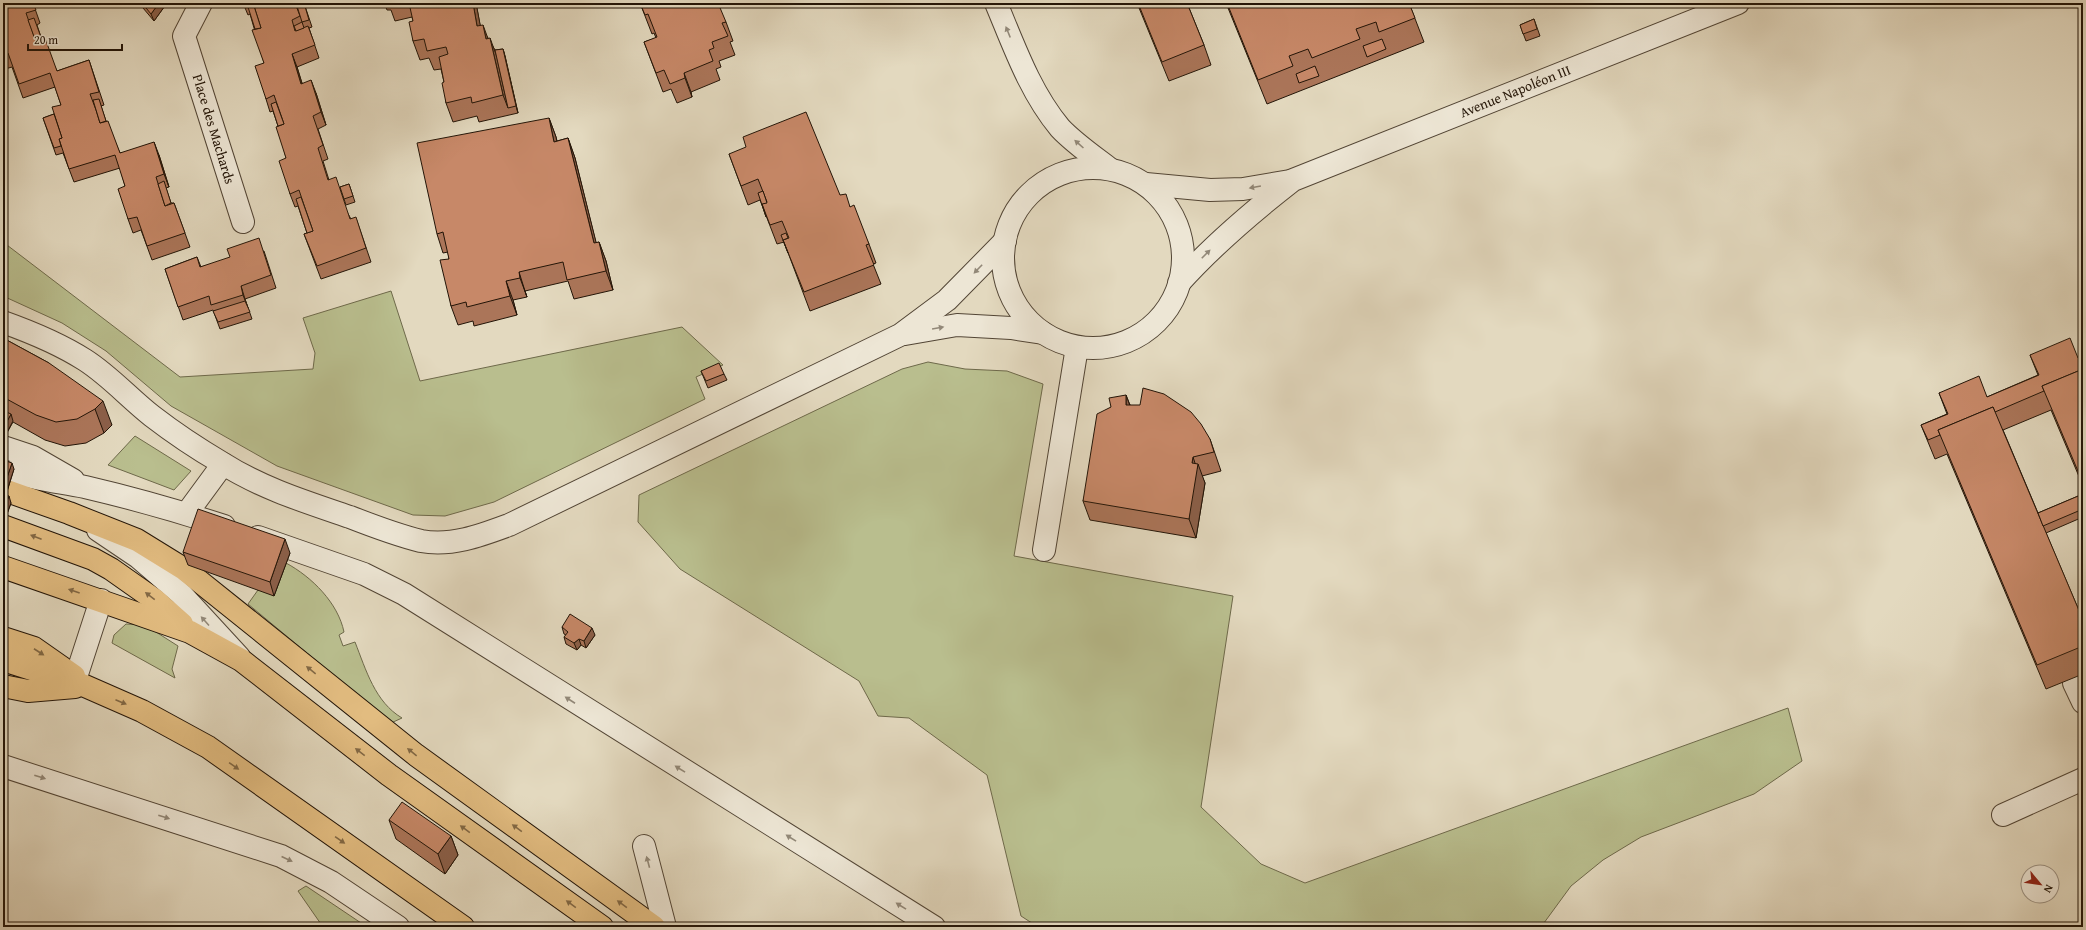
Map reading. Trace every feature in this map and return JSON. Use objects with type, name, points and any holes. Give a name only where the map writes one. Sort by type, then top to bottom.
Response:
[{"type":"highway","points":[[10,482],[69,513],[137,540],[184,568],[416,755],[654,927]]},
{"type":"highway","points":[[3,526],[93,559],[112,569],[155,600],[190,632]]},
{"type":"highway","points":[[3,567],[190,632],[241,660],[389,775],[602,927]]},
{"type":"highway","points":[[3,638],[34,648],[81,682]]},
{"type":"highway","points":[[3,660],[81,682],[142,711],[208,747],[463,927]]},
{"type":"highway","points":[[3,686],[28,691],[81,682]]},
{"type":"street","name":"Place des Machards","points":[[201,3],[184,36],[243,222]]},
{"type":"street","points":[[996,3],[1020,62],[1034,90],[1061,128],[1110,169]]},
{"type":"street","name":"Avenue Napoléon III","points":[[1146,184],[1210,190],[1243,189],[1293,180],[1738,3]]},
{"type":"street","points":[[1083,168],[1110,169],[1135,177],[1146,184],[1165,203],[1178,226],[1183,254],[1179,283],[1167,310],[1147,330],[1121,344],[1092,348],[1077,347],[1065,344],[1043,333],[1025,317],[1011,296],[1004,270],[1005,241],[1015,213],[1033,191],[1044,182],[1070,170],[1083,168]]},
{"type":"street","name":"Avenue Napoléon III","points":[[1179,283],[1204,255],[1293,180]]},
{"type":"street","points":[[3,322],[46,339],[86,360],[152,415],[223,464],[290,496],[386,530],[422,541],[450,542],[477,537],[509,525],[900,335],[947,300],[1005,241]]},
{"type":"street","points":[[900,335],[957,325],[1011,328],[1043,333]]},
{"type":"street","points":[[1044,550],[1077,347]]},
{"type":"street","points":[[3,447],[33,457],[84,487]]},
{"type":"street","points":[[187,514],[223,464]]},
{"type":"street","points":[[10,482],[35,479],[84,487],[187,514],[316,556],[364,574],[404,594],[654,753],[934,927]]},
{"type":"street","points":[[69,513],[138,557],[181,594],[241,660]]},
{"type":"street","points":[[81,682],[100,600]]},
{"type":"street","points":[[3,766],[281,856],[331,882],[398,927]]},
{"type":"street","points":[[2003,815],[2083,780]]},
{"type":"street","points":[[644,846],[665,927]]},
{"type":"green space","points":[[3,242],[180,377],[313,369],[315,353],[303,318],[391,291],[420,381],[682,327],[723,365],[696,377],[705,399],[494,502],[445,516],[413,515],[277,466],[171,406],[106,351],[62,323],[3,296]]},
{"type":"green space","points":[[928,362],[965,369],[1007,371],[1043,384],[1014,556],[1233,596],[1201,807],[1261,864],[1305,883],[1788,708],[1802,761],[1754,794],[1641,837],[1603,860],[1571,886],[1541,927],[1038,927],[1021,916],[987,775],[909,718],[878,716],[859,681],[680,569],[638,522],[639,495],[902,369]]},
{"type":"green space","points":[[135,436],[191,471],[174,490],[108,465]]},
{"type":"green space","points":[[286,563],[314,583],[330,601],[341,621],[344,632],[339,635],[343,646],[355,642],[372,684],[378,694],[393,711],[402,718],[391,723],[248,604],[258,590]]},
{"type":"green space","points":[[126,624],[145,625],[178,646],[172,669],[175,678],[112,643],[114,635]]},
{"type":"green space","points":[[306,886],[367,927],[323,927],[298,891]]},
{"type":"building","points":[[3,3],[33,3],[36,10],[26,13],[36,42],[45,38],[57,71],[89,60],[99,92],[90,94],[100,123],[108,121],[120,153],[154,142],[164,174],[156,177],[165,206],[174,203],[185,233],[147,246],[137,217],[128,219],[118,189],[125,186],[115,155],[69,169],[59,139],[62,138],[52,107],[61,105],[50,73],[19,84],[8,53],[3,55]]},
{"type":"building","points":[[142,3],[159,3],[151,14]]},
{"type":"building","points":[[253,3],[295,3],[300,16],[292,20],[295,31],[308,26],[315,45],[292,54],[301,84],[311,80],[321,112],[313,116],[323,145],[318,148],[328,180],[336,177],[350,219],[356,217],[366,248],[317,266],[304,234],[313,231],[299,190],[290,194],[279,161],[286,158],[276,127],[284,124],[274,95],[266,99],[255,66],[264,63],[252,30],[261,28]]},
{"type":"building","points":[[296,3],[304,3],[309,20],[302,22]]},
{"type":"building","points":[[409,3],[473,3],[477,26],[483,25],[486,39],[490,38],[503,95],[472,103],[471,97],[446,103],[439,57],[448,54],[446,47],[427,51],[424,39],[413,41],[409,22],[413,21]]},
{"type":"building","points":[[640,3],[718,3],[726,22],[722,23],[728,36],[712,42],[714,48],[709,50],[713,61],[684,73],[685,78],[670,84],[664,70],[656,73],[644,42],[657,37],[648,14],[645,15]]},
{"type":"building","points":[[1138,3],[1187,3],[1204,45],[1162,62]]},
{"type":"building","points":[[1227,3],[1409,3],[1415,18],[1379,32],[1376,22],[1356,29],[1360,39],[1312,58],[1308,49],[1289,56],[1293,66],[1258,80]]},
{"type":"building","points":[[254,6],[261,28],[255,29],[248,7]]},
{"type":"building","points":[[34,18],[42,40],[36,42],[28,20]]},
{"type":"building","points":[[1534,19],[1537,29],[1523,34],[1520,25]]},
{"type":"building","points":[[302,22],[304,28],[296,31],[294,26]]},
{"type":"building","points":[[1382,39],[1386,49],[1367,57],[1363,46]]},
{"type":"building","points":[[503,49],[516,106],[508,108],[495,50]]},
{"type":"building","points":[[1315,66],[1319,76],[1299,83],[1296,74]]},
{"type":"building","points":[[99,99],[106,121],[100,123],[93,100]]},
{"type":"building","points":[[276,102],[284,124],[278,126],[271,104]]},
{"type":"building","points":[[806,112],[840,195],[846,194],[850,207],[854,205],[869,244],[866,245],[874,265],[804,292],[783,240],[789,238],[782,221],[770,225],[762,204],[767,202],[758,179],[741,186],[729,154],[746,147],[743,137]]},
{"type":"building","points":[[54,114],[62,138],[59,139],[61,146],[54,148],[43,118]]},
{"type":"building","points":[[549,118],[554,142],[568,138],[594,243],[599,242],[606,271],[567,280],[563,262],[519,272],[520,278],[506,281],[510,296],[467,307],[466,302],[451,306],[440,260],[449,259],[443,232],[437,234],[417,143]]},
{"type":"building","points":[[164,181],[171,203],[165,206],[158,184]]},
{"type":"building","points":[[349,184],[353,196],[344,199],[340,187]]},
{"type":"building","points":[[763,191],[767,203],[762,204],[766,217],[758,193]]},
{"type":"building","points":[[301,197],[313,231],[307,233],[296,199]]},
{"type":"building","points":[[786,233],[788,238],[783,240],[788,253],[781,235]]},
{"type":"building","points":[[259,238],[271,275],[241,286],[243,295],[211,305],[209,296],[178,307],[165,269],[197,257],[200,267],[230,257],[227,249]]},
{"type":"building","points":[[245,301],[250,312],[218,322],[213,311]]},
{"type":"building","points":[[3,338],[49,363],[103,401],[95,409],[77,419],[56,422],[36,415],[3,397]]},
{"type":"building","points":[[2070,338],[2078,358],[2083,357],[2083,369],[2042,386],[2044,391],[1995,412],[1993,407],[1938,430],[1940,435],[1928,440],[1921,425],[1948,414],[1939,393],[1979,376],[1987,397],[2039,375],[2030,355]]},
{"type":"building","points":[[719,363],[724,374],[706,381],[701,371]]},
{"type":"building","points":[[2083,369],[2083,483],[2042,386]]},
{"type":"building","points":[[1143,388],[1164,394],[1191,412],[1201,424],[1210,439],[1214,452],[1193,457],[1192,463],[1198,464],[1189,519],[1083,501],[1097,414],[1111,407],[1109,398],[1126,395],[1126,405],[1140,405]]},
{"type":"building","points":[[1993,407],[2083,620],[2083,646],[2037,665],[1938,430]]},
{"type":"building","points":[[4,411],[11,414],[3,429],[3,413]]},
{"type":"building","points":[[3,460],[12,463],[3,489]]},
{"type":"building","points":[[3,494],[9,496],[4,507],[3,507]]},
{"type":"building","points":[[2083,494],[2083,509],[2043,526],[2038,513]]},
{"type":"building","points":[[198,509],[285,539],[270,582],[183,552]]},
{"type":"building","points":[[570,614],[592,628],[584,641],[579,639],[574,643],[564,637],[568,632],[562,627]]},
{"type":"building","points":[[402,802],[451,836],[438,854],[389,820]]},
{"type":"building","points":[[1179,924],[1179,927],[1170,927]]}]
